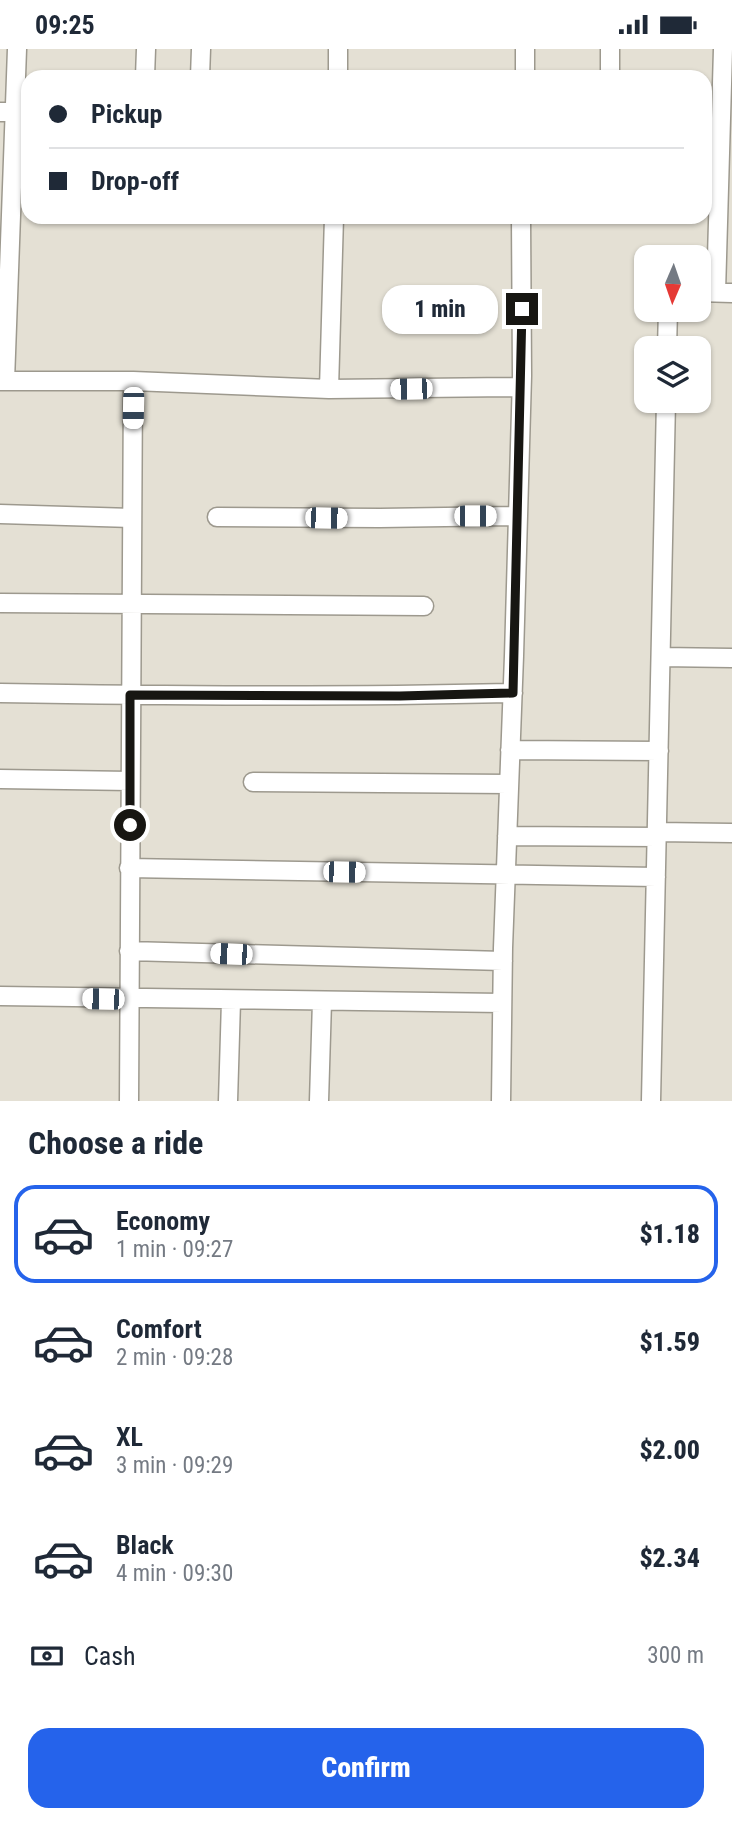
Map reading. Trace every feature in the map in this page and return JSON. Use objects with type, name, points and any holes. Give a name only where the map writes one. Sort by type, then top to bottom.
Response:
[{"type":"street","points":[[16,49],[3,381],[133,381],[329,389],[521,387]]},
{"type":"street","points":[[145,70],[146,49]]},
{"type":"street","points":[[200,70],[201,49]]},
{"type":"street","points":[[338,49],[338,70]]},
{"type":"street","points":[[525,70],[526,49]]},
{"type":"street","points":[[610,49],[610,70]]},
{"type":"street","points":[[715,292],[725,209],[719,120],[723,49]]},
{"type":"street","points":[[329,389],[334,224]]},
{"type":"street","points":[[500,1101],[518,516],[521,224]]},
{"type":"street","points":[[129,1101],[133,381]]},
{"type":"street","points":[[651,1101],[666,413]]},
{"type":"street","points":[[0,514],[132,518]]},
{"type":"street","points":[[217,517],[518,516]]},
{"type":"street","points":[[0,603],[425,606]]},
{"type":"street","points":[[660,657],[732,658]]},
{"type":"street","points":[[0,693],[400,696],[513,693]]},
{"type":"street","points":[[510,750],[659,751]]},
{"type":"street","points":[[0,779],[130,781]]},
{"type":"street","points":[[253,782],[509,784]]},
{"type":"street","points":[[507,836],[732,833]]},
{"type":"street","points":[[129,868],[656,877]]},
{"type":"street","points":[[129,951],[503,961]]},
{"type":"street","points":[[0,996],[502,1003]]},
{"type":"street","points":[[228,1101],[231,1000]]},
{"type":"street","points":[[319,1101],[322,1001]]},
{"type":"route","points":[[130,825],[130,695],[400,696],[513,693],[522,309]]}]
